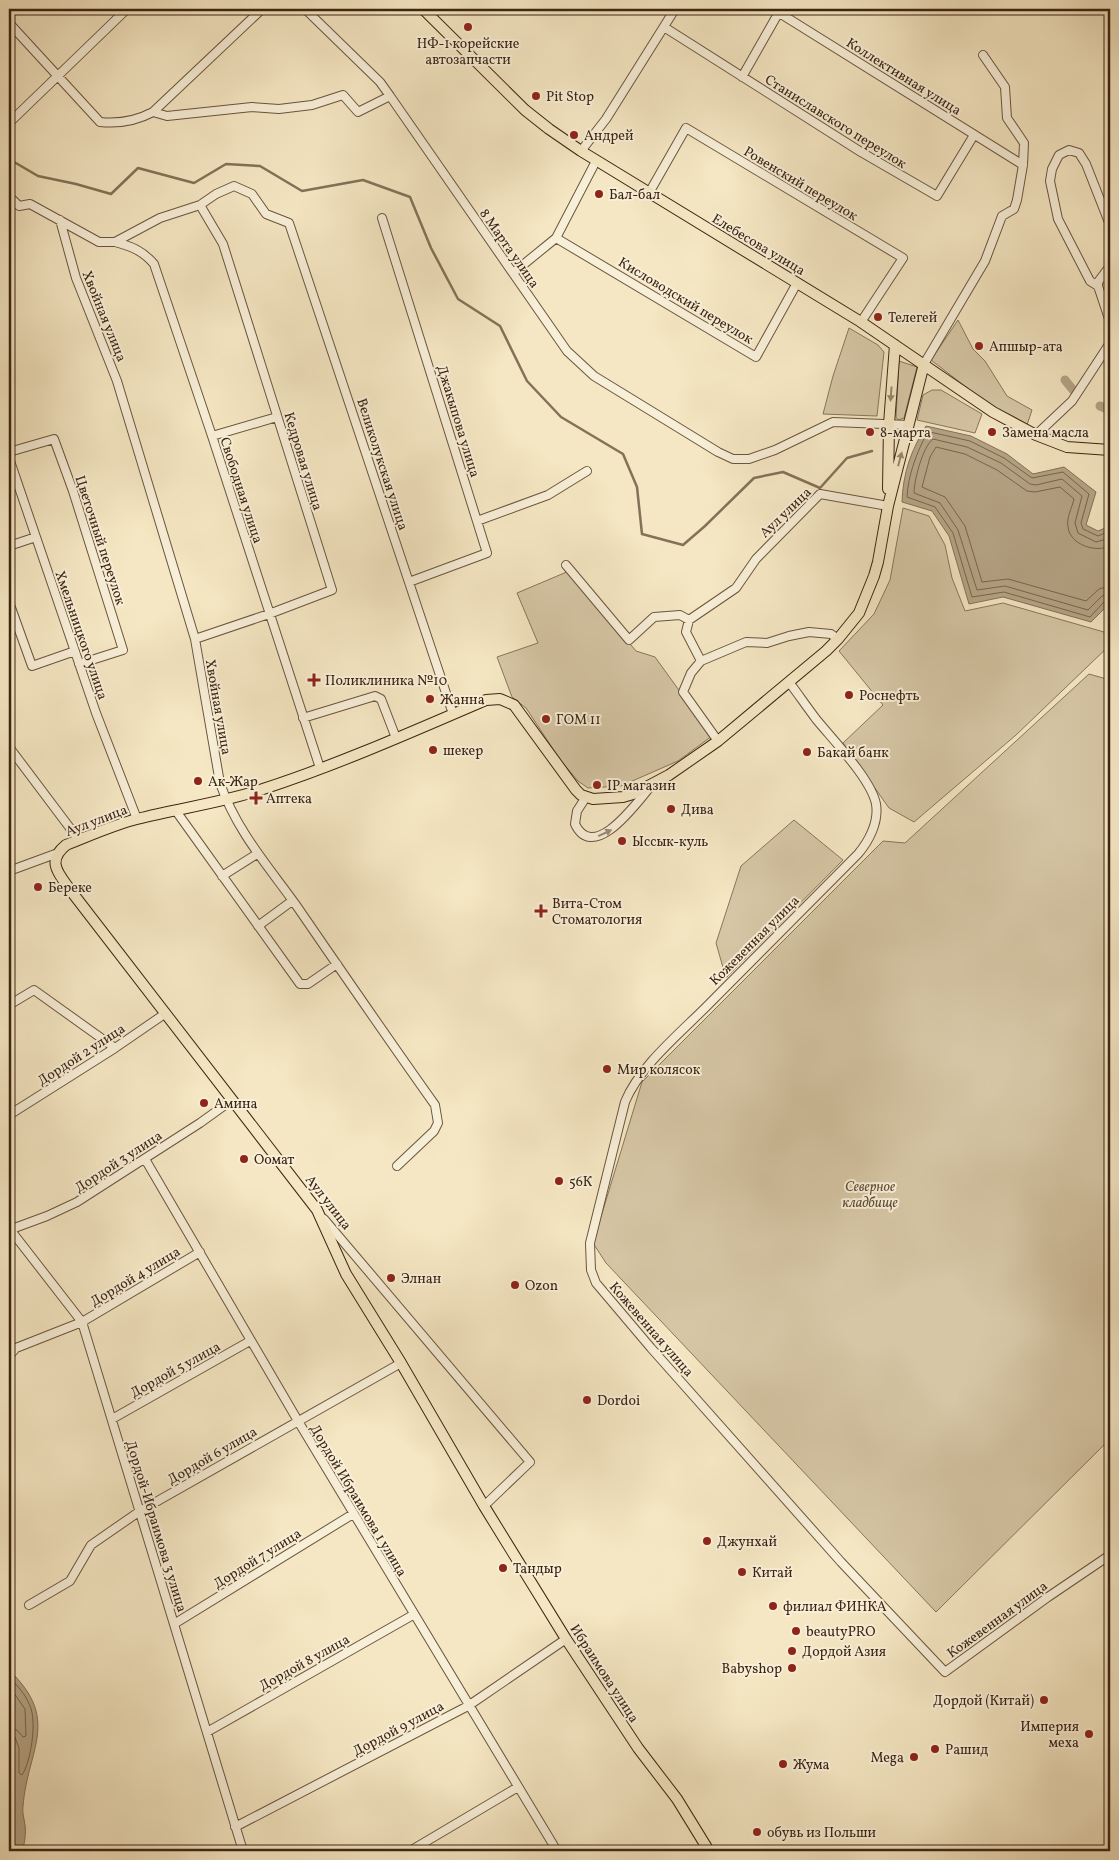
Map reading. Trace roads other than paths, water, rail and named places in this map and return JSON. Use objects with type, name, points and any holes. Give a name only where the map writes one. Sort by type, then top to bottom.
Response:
[{"type":"main road","name":"Елебесова улица","points":[[423,9],[525,110],[580,151],[861,322],[993,412],[1036,435],[1067,447],[1110,450]]},
{"type":"main road","points":[[888,506],[889,424],[895,345]]},
{"type":"main road","points":[[586,798],[623,797],[652,786],[718,741],[789,682],[838,639],[859,613],[874,576],[888,506],[924,364]]},
{"type":"main road","name":"Аул улица","points":[[316,1210],[58,872],[55,862],[58,853],[66,845],[136,819],[263,789],[396,738],[486,700],[500,699],[509,702],[519,710],[576,790],[586,798]]},
{"type":"main road","name":"Ибраимова улица","points":[[316,1210],[346,1274],[401,1363],[484,1506],[566,1639],[638,1748],[676,1799],[709,1851]]},
{"type":"street","points":[[9,123],[127,9]]},
{"type":"street","points":[[9,23],[100,122],[122,122],[140,119],[153,112],[262,9]]},
{"type":"street","name":"8 Марта улица","points":[[306,9],[380,82],[567,351],[594,376],[718,452],[733,459],[749,459],[775,450],[833,422],[909,425]]},
{"type":"street","points":[[580,151],[606,120],[675,9]]},
{"type":"street","points":[[742,77],[776,10]]},
{"type":"street","name":"Коллективная улица","points":[[776,10],[1023,165]]},
{"type":"street","name":"Станиславского переулок","points":[[664,27],[861,152],[937,196],[974,135]]},
{"type":"street","points":[[924,364],[985,261],[1002,216],[1014,209],[1023,165],[1024,143],[1007,118],[1005,88],[983,55]]},
{"type":"street","points":[[153,112],[167,116],[252,107],[279,109],[312,105],[343,95],[358,112],[390,96]]},
{"type":"street","name":"Ровенский переулок","points":[[648,193],[686,128],[902,258],[861,322]]},
{"type":"street","points":[[1098,286],[1090,281],[1058,219],[1050,181],[1052,169],[1059,155],[1069,150],[1079,153],[1086,164],[1110,226]]},
{"type":"street","points":[[513,273],[556,238],[596,161]]},
{"type":"street","name":"Великолукская улица","points":[[200,205],[216,194],[234,186],[252,194],[266,214],[289,223],[453,714]]},
{"type":"street","points":[[9,200],[13,200],[18,206],[30,204],[99,242],[115,242],[160,218],[200,205]]},
{"type":"street","name":"Кедровая улица","points":[[195,639],[332,590],[223,244],[200,205]]},
{"type":"street","name":"Джакыпова улица","points":[[382,218],[487,553],[409,582]]},
{"type":"street","name":"Хвойная улица","points":[[60,220],[76,278],[117,381],[195,639],[220,783],[225,799],[257,854],[292,900],[434,1105],[438,1123],[434,1132],[397,1166]]},
{"type":"street","name":"Кисловодский переулок","points":[[556,238],[756,357],[797,283]]},
{"type":"street","name":"Свободная улица","points":[[115,242],[134,247],[146,254],[154,264],[320,768]]},
{"type":"street","points":[[1110,266],[1098,282],[1110,322]]},
{"type":"street","points":[[1036,435],[1072,401],[1110,343]]},
{"type":"street","points":[[212,436],[277,417]]},
{"type":"street","name":"Цветочный переулок","points":[[9,452],[54,439],[76,500],[123,650],[79,664]]},
{"type":"street","name":"Хмельницкого улица","points":[[9,458],[96,714],[136,819]]},
{"type":"street","points":[[476,521],[548,495],[587,471]]},
{"type":"street","name":"Аул улица","points":[[688,620],[736,588],[756,559],[820,494],[888,506]]},
{"type":"street","points":[[9,546],[36,537]]},
{"type":"street","points":[[566,565],[629,640],[654,617],[680,615],[688,620],[686,632],[701,661]]},
{"type":"street","points":[[9,602],[32,666],[75,651]]},
{"type":"street","points":[[718,741],[682,692],[701,661],[746,642],[767,643],[809,632],[831,634],[838,639]]},
{"type":"street","name":"Кожевенная улица","points":[[789,682],[867,784],[876,804],[873,827],[867,842],[858,854],[679,1034],[633,1085],[625,1102],[592,1228],[589,1255],[593,1277],[600,1290],[841,1562],[945,1672],[1048,1597],[1110,1555]]},
{"type":"street","points":[[303,718],[375,696],[381,699],[396,738]]},
{"type":"street","points":[[9,747],[79,840]]},
{"type":"street","points":[[586,798],[577,811],[575,824],[582,834],[590,837],[598,836],[608,832],[622,821],[652,786]]},
{"type":"street","points":[[176,811],[300,984],[308,984],[336,964]]},
{"type":"street","points":[[9,871],[58,853]]},
{"type":"street","points":[[222,876],[257,854]]},
{"type":"street","points":[[258,926],[292,900]]},
{"type":"street","points":[[9,1005],[34,990],[115,1048]]},
{"type":"street","name":"Дордой 2 улица","points":[[9,1115],[166,1014]]},
{"type":"street","name":"Дордой 3 улица","points":[[9,1229],[47,1216],[77,1202],[232,1100]]},
{"type":"street","name":"Дордой Ибраимова 1 улица","points":[[145,1159],[250,1341],[557,1851]]},
{"type":"street","name":"Аул улица","points":[[316,1210],[358,1262],[530,1462],[484,1506]]},
{"type":"street","name":"Дордой-Ибраимова 3 улица","points":[[9,1229],[82,1322],[243,1851]]},
{"type":"street","name":"Дордой 4 улица","points":[[9,1356],[16,1348],[82,1322],[200,1252]]},
{"type":"street","name":"Дордой 5 улица","points":[[112,1418],[250,1341]]},
{"type":"street","name":"Дордой 6 улица","points":[[29,1605],[70,1581],[91,1545],[140,1511],[401,1363]]},
{"type":"street","name":"Дордой 7 улица","points":[[174,1624],[353,1514]]},
{"type":"street","name":"Дордой 8 улица","points":[[206,1732],[414,1615]]},
{"type":"street","name":"Дордой 9 улица","points":[[235,1827],[468,1706],[566,1639]]},
{"type":"street","points":[[410,1851],[518,1787]]},
{"type":"water","points":[[926,426],[971,436],[1007,454],[1033,474],[1064,467],[1096,492],[1086,525],[1098,531],[1110,526],[1110,603],[1091,622],[1003,597],[969,604],[949,536],[932,511],[902,502],[904,481],[909,462]]},
{"type":"water","points":[[9,1670],[25,1688],[34,1704],[38,1720],[37,1735],[23,1806],[25,1841],[22,1851],[10,1851],[13,1825],[9,1806],[14,1779],[14,1748],[9,1734]]},
{"type":"waterway","points":[[9,159],[38,176],[111,194],[138,168],[194,183],[226,164],[260,166],[302,191],[363,180],[410,197],[431,248],[458,299],[500,326],[527,381],[561,417],[623,454],[637,487],[642,534],[683,545],[754,478],[783,472],[820,488],[847,458],[872,451]]},
{"type":"waterway","points":[[1065,380],[1073,390]]},
{"type":"waterway","points":[[1100,406],[1110,410]]},
{"type":"place","name":"НФ-1 корейские автозапчасти","points":[[468,27]]},
{"type":"place","name":"Pit Stop","points":[[536,96]]},
{"type":"place","name":"Андрей","points":[[574,135]]},
{"type":"place","name":"Бал-бал","points":[[599,194]]},
{"type":"place","name":"Телегей","points":[[878,317]]},
{"type":"place","name":"Апшыр-ата","points":[[979,346]]},
{"type":"place","name":"8-марта","points":[[870,432]]},
{"type":"place","name":"Замена масла","points":[[992,432]]},
{"type":"place","name":"Поликлиника №10","points":[[314,680]]},
{"type":"place","name":"Роснефть","points":[[849,695]]},
{"type":"place","name":"Жанна","points":[[430,699]]},
{"type":"place","name":"ГОМ 11","points":[[546,719]]},
{"type":"place","name":"шекер","points":[[433,750]]},
{"type":"place","name":"Бакай банк","points":[[807,752]]},
{"type":"place","name":"Ак-Жар","points":[[198,781]]},
{"type":"place","name":"IP магазин","points":[[597,785]]},
{"type":"place","name":"Аптека","points":[[256,798]]},
{"type":"place","name":"Дива","points":[[671,809]]},
{"type":"place","name":"Ыссык-куль","points":[[622,841]]},
{"type":"place","name":"Береке","points":[[38,887]]},
{"type":"place","name":"Вита-Стом Стоматология","points":[[541,911]]},
{"type":"place","name":"Мир колясок","points":[[607,1069]]},
{"type":"place","name":"Амина","points":[[204,1103]]},
{"type":"place","name":"Оомат","points":[[244,1159]]},
{"type":"place","name":"56К","points":[[559,1181]]},
{"type":"place","name":"Элнан","points":[[391,1278]]},
{"type":"place","name":"Ozon","points":[[515,1285]]},
{"type":"place","name":"Dordoi","points":[[587,1400]]},
{"type":"place","name":"Джунхай","points":[[707,1541]]},
{"type":"place","name":"Тандыр","points":[[503,1568]]},
{"type":"place","name":"Китай","points":[[742,1572]]},
{"type":"place","name":"филиал ФИНКА","points":[[773,1606]]},
{"type":"place","name":"beautyPRO","points":[[796,1631]]},
{"type":"place","name":"Дордой Азия","points":[[792,1651]]},
{"type":"place","name":"Babyshop","points":[[792,1668]]},
{"type":"place","name":"Дордой (Китай)","points":[[1044,1700]]},
{"type":"place","name":"Империя меха","points":[[1089,1734]]},
{"type":"place","name":"Рашид","points":[[935,1749]]},
{"type":"place","name":"Mega","points":[[914,1757]]},
{"type":"place","name":"Жума","points":[[783,1764]]},
{"type":"place","name":"обувь из Польши","points":[[757,1832]]},
{"type":"park label","name":"Северное кладбище","points":[[870,1194]]}]
